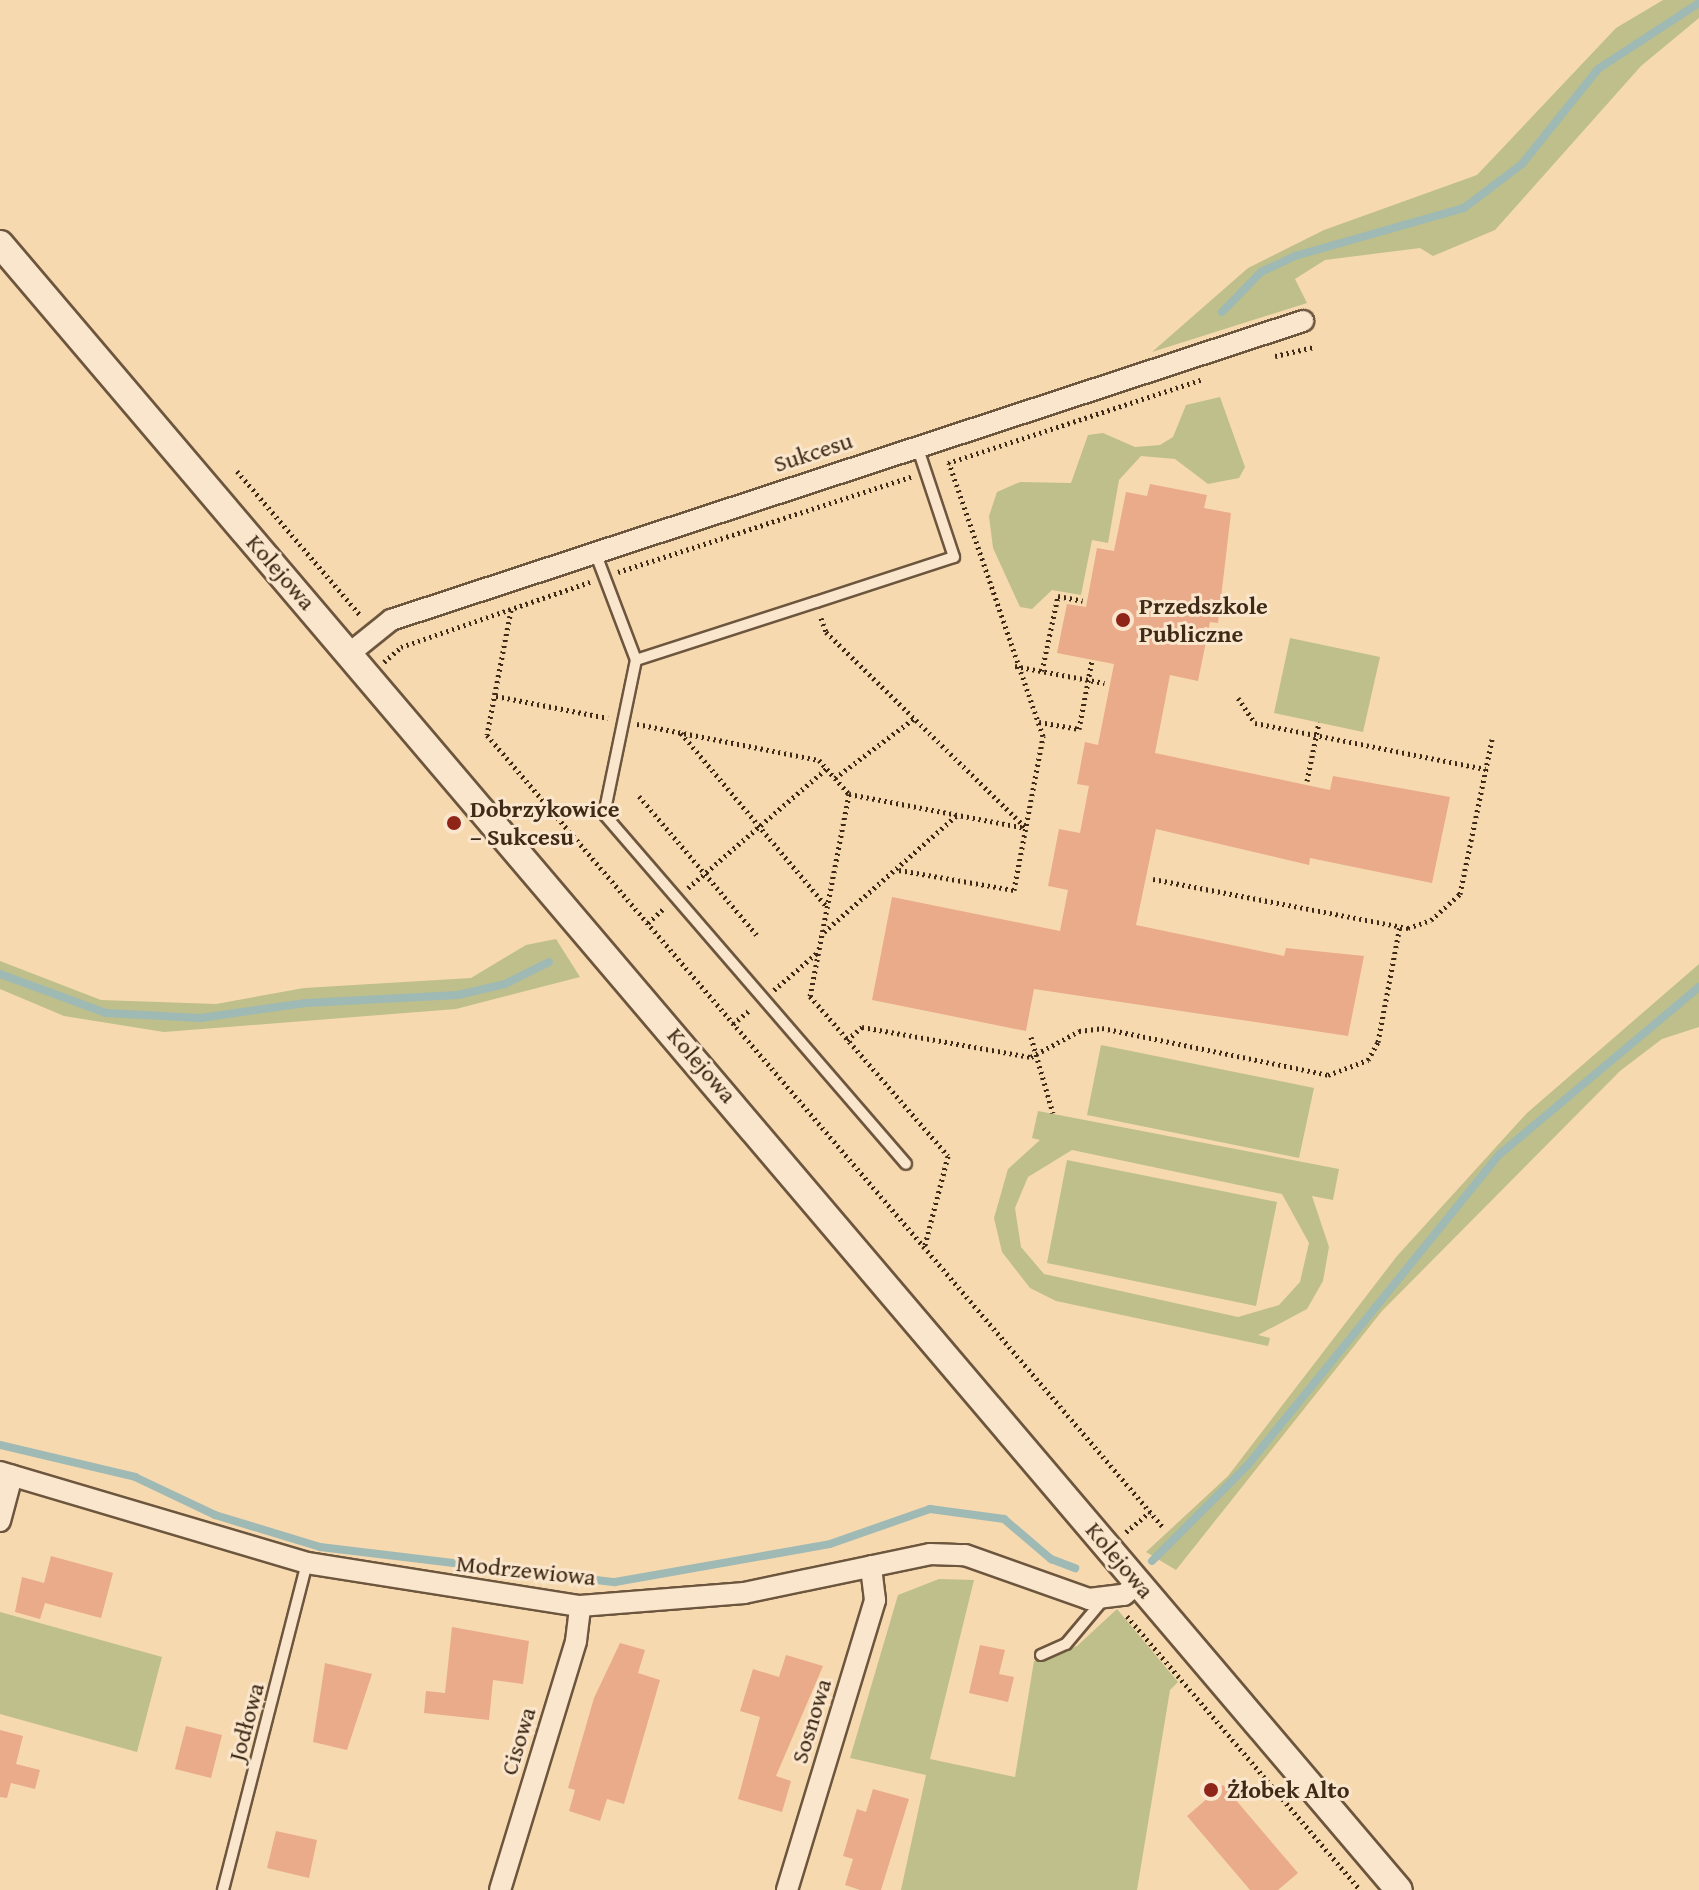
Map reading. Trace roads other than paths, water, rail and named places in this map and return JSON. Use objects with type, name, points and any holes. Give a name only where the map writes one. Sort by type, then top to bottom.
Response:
[{"type":"street","name":"Kolejowa","points":[[0,244],[1399,1890]]},
{"type":"street","name":"Sukcesu","points":[[350,653],[391,620],[1303,321]]},
{"type":"street","points":[[0,1521],[6,1474]]},
{"type":"street","name":"Modrzewiowa","points":[[6,1474],[307,1563],[580,1606],[744,1593],[871,1566],[965,1555],[1103,1600]]},
{"type":"street","name":"Sosnowa","points":[[787,1890],[875,1600],[871,1566]]},
{"type":"street","points":[[1103,1600],[1139,1582]]},
{"type":"street","name":"Cisowa","points":[[500,1890],[576,1641],[580,1606]]},
{"type":"lane","points":[[636,660],[954,557],[917,446]]},
{"type":"lane","points":[[594,551],[636,660],[604,814],[906,1164]]},
{"type":"lane","name":"Jodłowa","points":[[223,1890],[307,1563]]},
{"type":"lane","points":[[1041,1655],[1066,1644],[1103,1600]]},
{"type":"waterway","points":[[1222,312],[1261,272],[1295,256],[1464,208],[1522,164],[1598,69],[1699,3]]},
{"type":"waterway","points":[[0,974],[106,1013],[200,1018],[306,1003],[458,995],[505,984],[549,962]]},
{"type":"waterway","points":[[1152,1561],[1247,1466],[1500,1154],[1699,987]]},
{"type":"waterway","points":[[0,1445],[135,1477],[215,1515],[320,1547],[615,1582],[830,1544],[930,1509],[1004,1519],[1051,1559],[1075,1568]]},
{"type":"place","name":"Przedszkole Publiczne","points":[[1123,620]]},
{"type":"place","name":"Dobrzykowice – Sukcesu","points":[[454,823]]},
{"type":"place","name":"Żłobek Alto","points":[[1211,1790]]}]
